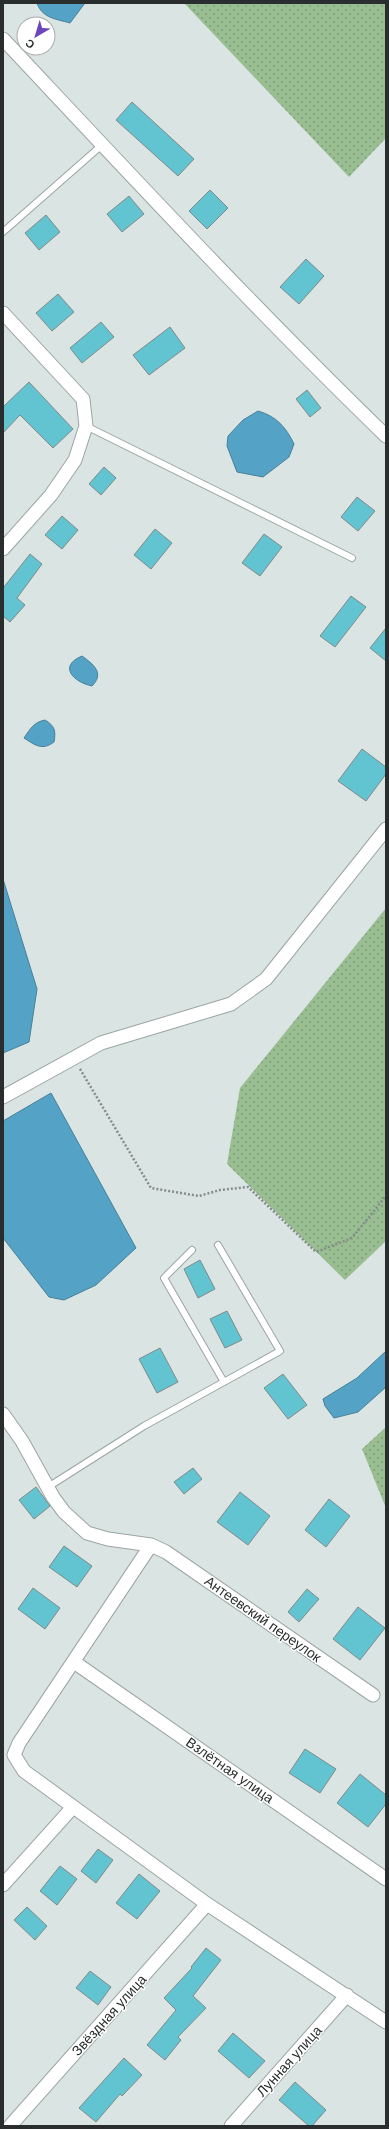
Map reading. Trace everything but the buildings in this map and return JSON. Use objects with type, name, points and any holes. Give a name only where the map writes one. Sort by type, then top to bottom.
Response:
[{"type":"street","points":[[3,39],[240,292],[386,436]]},
{"type":"street","points":[[3,313],[83,398],[86,426],[75,460],[51,495],[3,549]]},
{"type":"street","points":[[3,1097],[102,1043],[231,1004],[266,980],[386,829]]},
{"type":"street","points":[[3,1414],[22,1441],[64,1512],[86,1532],[108,1540],[151,1545],[19,1743],[14,1755],[24,1771],[207,1904],[386,2022]]},
{"type":"street","name":"Антеевский переулок","points":[[151,1545],[166,1552],[373,1694]]},
{"type":"street","name":"Взлётная улица","points":[[74,1662],[386,1879]]},
{"type":"street","points":[[3,1885],[72,1807]]},
{"type":"street","name":"Звёздная улица","points":[[10,2126],[207,1904]]},
{"type":"street","name":"Лунная улица","points":[[231,2126],[347,1995]]},
{"type":"lane","points":[[3,232],[102,145]]},
{"type":"lane","points":[[86,426],[352,558]]},
{"type":"lane","points":[[48,1487],[144,1426],[280,1351],[218,1245]]},
{"type":"lane","points":[[192,1250],[164,1278],[224,1382]]},
{"type":"path","points":[[74,1058],[150,1188],[199,1196],[220,1190],[248,1187],[316,1252],[352,1238],[386,1196]]},
{"type":"green space","points":[[184,3],[386,3],[386,138],[349,177]]},
{"type":"green space","points":[[386,908],[386,1241],[345,1280],[227,1164],[240,1088]]},
{"type":"green space","points":[[386,1427],[386,1508],[362,1449]]},
{"type":"water","points":[[37,3],[85,3],[70,23],[56,19],[56,16],[48,16],[39,8]]},
{"type":"water","points":[[258,411],[270,416],[280,423],[288,432],[294,444],[289,457],[263,477],[237,472],[227,446],[228,436],[243,420]]},
{"type":"water","points":[[82,656],[96,669],[97,677],[92,686],[79,681],[71,673],[71,664]]},
{"type":"water","points":[[45,720],[51,724],[54,729],[54,742],[50,745],[42,747],[35,745],[24,738],[35,724]]},
{"type":"water","points":[[3,879],[37,989],[29,1042],[3,1053]]},
{"type":"water","points":[[51,1093],[136,1248],[96,1285],[64,1300],[49,1297],[3,1238],[3,1121]]},
{"type":"water","points":[[386,1351],[386,1387],[358,1412],[334,1418],[325,1406],[323,1399],[357,1378]]}]
